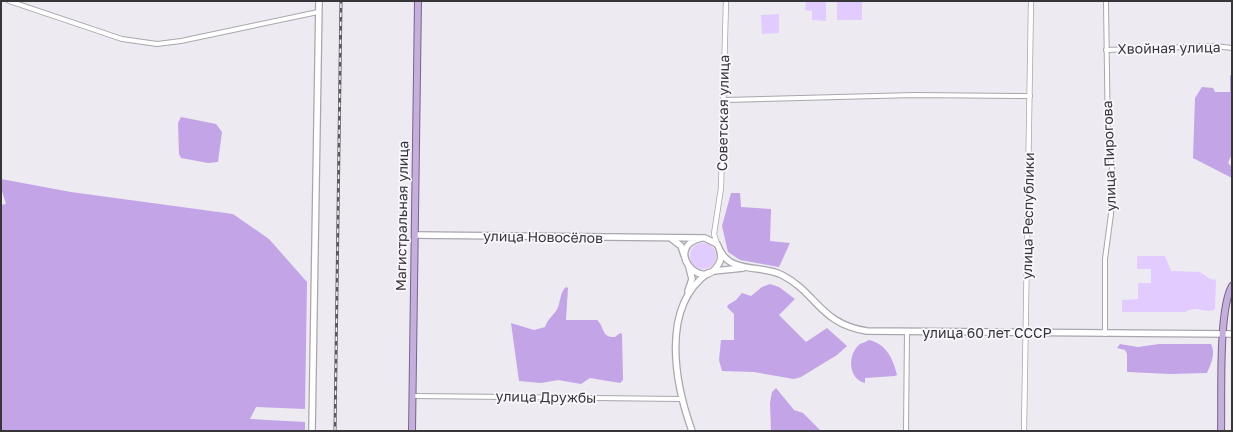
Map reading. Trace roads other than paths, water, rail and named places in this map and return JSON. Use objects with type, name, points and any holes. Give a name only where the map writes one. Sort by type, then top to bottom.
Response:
[{"type":"main road","points":[[312,431],[319,1]]},
{"type":"main road","name":"Магистральная улица","points":[[412,431],[418,1]]},
{"type":"main road","name":"улица Новосёлов","points":[[414,235],[701,238]]},
{"type":"main road","points":[[672,238],[681,246],[692,279],[676,328],[681,399],[692,431]]},
{"type":"main road","points":[[685,257],[686,250],[690,243],[701,238],[710,239],[717,244],[720,252],[730,262],[753,268]]},
{"type":"main road","points":[[686,297],[697,282],[719,263],[720,252]]},
{"type":"main road","points":[[687,264],[696,272],[753,268]]},
{"type":"main road","name":"улица 60 лет СССР","points":[[753,268],[772,271],[789,279],[839,323],[867,331],[1232,334]]},
{"type":"main road","points":[[1222,431],[1223,334],[1226,301],[1232,286]]},
{"type":"street","points":[[9,1],[122,39],[157,44],[182,41],[318,12]]},
{"type":"street","name":"Советская улица","points":[[717,244],[714,237],[721,188],[726,1]]},
{"type":"street","name":"улица Республики","points":[[1024,431],[1031,1]]},
{"type":"street","name":"улица Пирогова","points":[[1104,334],[1105,259],[1111,222],[1112,166],[1108,145],[1106,1]]},
{"type":"street","name":"Хвойная улица","points":[[1106,50],[1214,46],[1232,48]]},
{"type":"street","points":[[724,100],[922,95],[1030,96]]},
{"type":"street","points":[[701,238],[710,233],[715,224]]},
{"type":"street","points":[[906,431],[907,332]]},
{"type":"street","name":"улица Дружбы","points":[[412,396],[681,399]]},
{"type":"railway","points":[[335,431],[341,1]]}]
